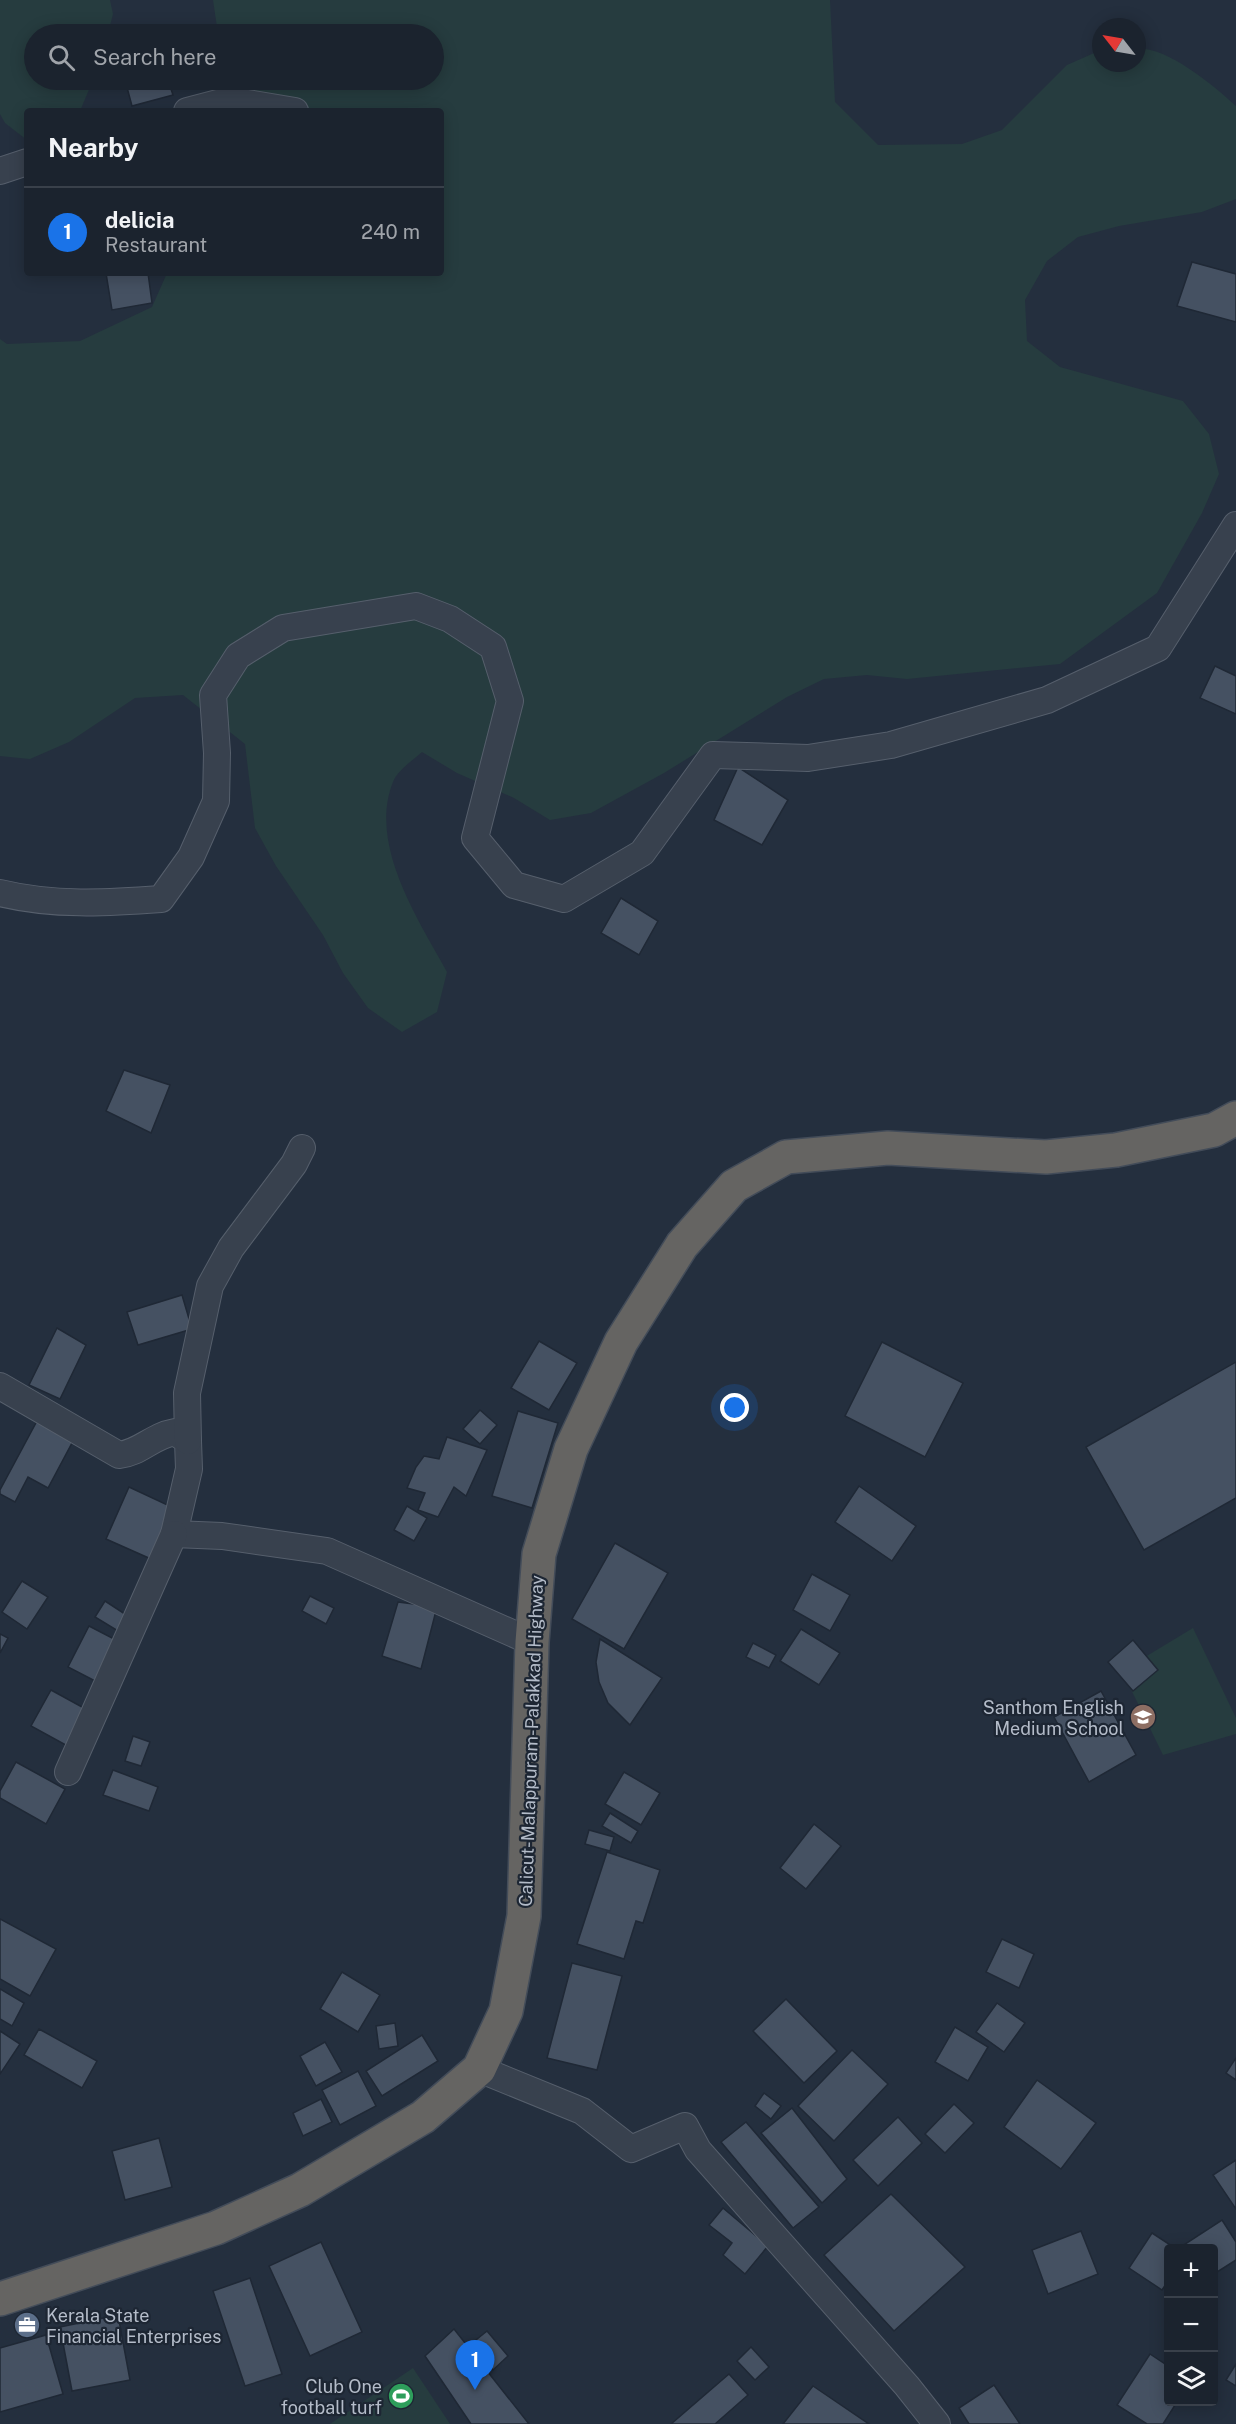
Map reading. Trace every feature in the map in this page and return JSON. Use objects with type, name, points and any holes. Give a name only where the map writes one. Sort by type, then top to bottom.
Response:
[{"type":"highway","name":"Calicut-Malappuram-Palakkad Highway","points":[[0,2299],[216,2228],[300,2190],[423,2117],[479,2069],[506,2011],[524,1916],[532,1642],[539,1554],[571,1449],[621,1342],[682,1245],[734,1186],[786,1157],[888,1148],[1046,1157],[1116,1150],[1214,1130],[1236,1118]]},
{"type":"street","points":[[198,108],[229,100],[277,108]]},
{"type":"street","points":[[0,171],[24,163]]},
{"type":"street","points":[[0,893],[21,898],[98,903],[161,898],[192,857],[216,801],[217,753],[213,695],[238,656],[283,628],[416,606],[450,619],[493,647],[510,701],[475,838],[514,885],[564,899],[642,853],[713,755],[808,758],[891,745],[1047,700],[1158,648],[1236,525]]},
{"type":"street","points":[[68,1772],[174,1534],[189,1470],[187,1393],[210,1286],[231,1248],[294,1164],[302,1148]]},
{"type":"street","points":[[0,1386],[119,1455],[129,1454],[159,1435],[175,1432],[188,1441]]},
{"type":"street","points":[[174,1534],[222,1536],[327,1551],[532,1642]]},
{"type":"street","points":[[479,2069],[582,2111],[631,2149],[685,2126],[698,2150],[908,2386],[938,2424]]},
{"type":"green space","points":[[0,0],[110,0],[113,14],[110,24],[24,24],[24,90],[89,90],[81,108],[24,108],[24,138],[5,123],[0,114]]},
{"type":"green space","points":[[213,0],[830,0],[835,102],[878,145],[962,144],[1002,130],[1067,65],[1092,54],[1092,72],[1146,72],[1146,50],[1149,50],[1163,54],[1190,69],[1236,106],[1236,199],[1202,212],[1119,226],[1078,237],[1047,261],[1025,300],[1027,341],[1060,367],[1183,401],[1209,434],[1219,474],[1202,513],[1157,593],[1060,664],[907,679],[867,675],[824,679],[787,697],[664,773],[591,813],[550,820],[514,798],[457,773],[422,752],[402,770],[393,782],[387,806],[387,830],[391,855],[400,880],[423,929],[447,972],[437,1012],[402,1032],[368,1008],[343,973],[323,935],[276,866],[255,828],[245,744],[183,695],[135,698],[69,742],[30,759],[0,756],[0,339],[7,344],[80,341],[152,307],[166,276],[444,276],[444,108],[209,108],[213,90],[444,90],[444,24],[217,24]]},
{"type":"green space","points":[[1193,1628],[1236,1718],[1236,1734],[1163,1755],[1122,1671]]},
{"type":"green space","name":"Club One football turf","points":[[413,2368],[450,2424],[330,2424]]},
{"type":"building","points":[[128,90],[171,90],[173,95],[132,106]]},
{"type":"building","points":[[1192,262],[1236,274],[1236,322],[1177,306]]},
{"type":"building","points":[[106,276],[148,276],[152,303],[112,310]]},
{"type":"building","points":[[1215,666],[1236,676],[1236,714],[1200,698]]},
{"type":"building","points":[[738,767],[788,800],[762,845],[714,820]]},
{"type":"building","points":[[621,898],[658,921],[639,955],[601,933]]},
{"type":"building","points":[[124,1070],[170,1085],[151,1133],[106,1111]]},
{"type":"building","points":[[182,1295],[192,1329],[138,1345],[127,1312]]},
{"type":"building","points":[[57,1328],[86,1345],[60,1399],[29,1385]]},
{"type":"building","points":[[539,1341],[577,1363],[549,1410],[511,1388]]},
{"type":"building","points":[[882,1342],[963,1383],[925,1457],[845,1416]]},
{"type":"building","points":[[1236,1362],[1236,1498],[1144,1550],[1086,1447]]},
{"type":"building","points":[[480,1410],[497,1425],[480,1444],[463,1429]]},
{"type":"building","points":[[518,1411],[558,1423],[532,1508],[492,1496]]},
{"type":"building","points":[[37,1421],[73,1441],[48,1488],[28,1477],[15,1502],[0,1494],[0,1490]]},
{"type":"building","points":[[447,1437],[487,1450],[466,1496],[454,1487],[438,1517],[418,1510],[425,1493],[407,1488],[416,1467],[424,1456],[439,1459]]},
{"type":"building","points":[[859,1486],[916,1526],[892,1561],[835,1522]]},
{"type":"building","points":[[129,1487],[174,1508],[151,1559],[106,1539]]},
{"type":"building","points":[[407,1506],[427,1518],[414,1541],[394,1530]]},
{"type":"building","points":[[615,1543],[668,1573],[624,1649],[572,1619]]},
{"type":"building","points":[[812,1574],[850,1595],[830,1631],[793,1610]]},
{"type":"building","points":[[22,1581],[48,1597],[27,1629],[2,1612]]},
{"type":"building","points":[[310,1596],[334,1608],[326,1624],[302,1611]]},
{"type":"building","points":[[105,1601],[128,1616],[118,1631],[95,1617]]},
{"type":"building","points":[[398,1602],[437,1607],[421,1669],[382,1656]]},
{"type":"building","points":[[89,1626],[118,1641],[97,1682],[68,1667]]},
{"type":"building","points":[[801,1629],[840,1653],[819,1685],[780,1661]]},
{"type":"building","points":[[0,1634],[8,1638],[0,1653]]},
{"type":"building","points":[[600,1639],[662,1678],[630,1725],[608,1703],[599,1682],[596,1662]]},
{"type":"building","points":[[1133,1640],[1158,1670],[1133,1691],[1108,1662]]},
{"type":"building","points":[[753,1643],[776,1655],[769,1668],[746,1657]]},
{"type":"building","points":[[51,1690],[93,1713],[73,1749],[31,1726]]},
{"type":"building","points":[[1101,1691],[1136,1755],[1089,1782],[1054,1717]]},
{"type":"building","points":[[133,1736],[150,1742],[141,1766],[125,1761]]},
{"type":"building","points":[[16,1762],[65,1789],[46,1824],[0,1798],[0,1791]]},
{"type":"building","points":[[113,1770],[158,1787],[149,1811],[103,1795]]},
{"type":"building","points":[[624,1772],[660,1793],[641,1825],[605,1804]]},
{"type":"building","points":[[610,1813],[638,1831],[631,1843],[602,1826]]},
{"type":"building","points":[[814,1824],[841,1846],[806,1889],[780,1868]]},
{"type":"building","points":[[589,1830],[614,1837],[610,1851],[585,1844]]},
{"type":"building","points":[[607,1852],[660,1870],[643,1923],[636,1921],[624,1959],[577,1944]]},
{"type":"building","points":[[0,1919],[56,1949],[30,1996],[0,1979]]},
{"type":"building","points":[[1002,1939],[1034,1954],[1019,1988],[986,1972]]},
{"type":"building","points":[[572,1963],[622,1976],[597,2070],[547,2058]]},
{"type":"building","points":[[342,1972],[380,1995],[358,2032],[320,2009]]},
{"type":"building","points":[[0,1989],[24,2003],[12,2026],[0,2019]]},
{"type":"building","points":[[786,1999],[837,2051],[804,2083],[753,2031]]},
{"type":"building","points":[[997,2003],[1025,2023],[1004,2052],[976,2032]]},
{"type":"building","points":[[395,2023],[398,2046],[379,2049],[376,2026]]},
{"type":"building","points":[[955,2027],[988,2047],[968,2081],[935,2062]]},
{"type":"building","points":[[39,2029],[97,2061],[82,2088],[24,2055]]},
{"type":"building","points":[[0,2031],[20,2044],[0,2074]]},
{"type":"building","points":[[422,2035],[438,2061],[382,2096],[366,2071]]},
{"type":"building","points":[[325,2042],[342,2072],[316,2086],[300,2056]]},
{"type":"building","points":[[852,2050],[888,2084],[834,2141],[798,2106]]},
{"type":"building","points":[[1236,2058],[1236,2080],[1226,2073]]},
{"type":"building","points":[[358,2071],[376,2106],[340,2125],[322,2090]]},
{"type":"building","points":[[1037,2080],[1096,2123],[1061,2169],[1004,2127]]},
{"type":"building","points":[[764,2093],[781,2106],[771,2119],[755,2106]]},
{"type":"building","points":[[321,2099],[332,2122],[303,2136],[293,2113]]},
{"type":"building","points":[[954,2104],[974,2123],[945,2153],[925,2134]]},
{"type":"building","points":[[792,2108],[847,2179],[822,2203],[761,2133]]},
{"type":"building","points":[[898,2117],[922,2143],[878,2186],[853,2160]]},
{"type":"building","points":[[746,2122],[819,2207],[793,2228],[721,2142]]},
{"type":"building","points":[[159,2138],[172,2187],[125,2200],[112,2151]]},
{"type":"building","points":[[1236,2160],[1236,2209],[1213,2175]]},
{"type":"building","points":[[891,2194],[965,2267],[894,2331],[824,2255]]},
{"type":"building","points":[[723,2208],[768,2246],[745,2274],[723,2255],[732,2243],[709,2225]]},
{"type":"building","points":[[1222,2220],[1236,2242],[1236,2260],[1218,2271],[1218,2244],[1185,2244]]},
{"type":"building","points":[[1081,2231],[1098,2274],[1048,2294],[1032,2250]]},
{"type":"building","points":[[1152,2233],[1169,2244],[1164,2244],[1164,2287],[1162,2290],[1129,2268]]},
{"type":"building","points":[[321,2242],[362,2332],[310,2356],[269,2266]]},
{"type":"building","points":[[250,2278],[282,2374],[245,2386],[213,2291]]},
{"type":"building","points":[[118,2315],[130,2380],[72,2391],[60,2327]]},
{"type":"building","points":[[454,2329],[529,2424],[471,2424],[425,2356]]},
{"type":"building","points":[[487,2331],[508,2356],[493,2370],[471,2344]]},
{"type":"building","points":[[46,2335],[63,2394],[0,2412],[0,2348]]},
{"type":"building","points":[[751,2347],[769,2367],[755,2380],[737,2361]]},
{"type":"building","points":[[1150,2354],[1164,2363],[1164,2406],[1174,2406],[1163,2424],[1147,2424],[1117,2405]]},
{"type":"building","points":[[1236,2364],[1236,2386],[1226,2380]]},
{"type":"building","points":[[729,2374],[748,2395],[715,2424],[671,2424]]},
{"type":"building","points":[[994,2385],[1020,2424],[969,2424],[959,2408]]},
{"type":"building","points":[[813,2386],[869,2424],[783,2424]]},
{"type":"place","name":"Santhom English Medium School","points":[[1143,1717]]},
{"type":"place","name":"Kerala State Financial Enterprises","points":[[27,2325]]},
{"type":"place","name":"delicia","points":[[475,2390]]},
{"type":"place","name":"Club One football turf","points":[[401,2396]]}]
